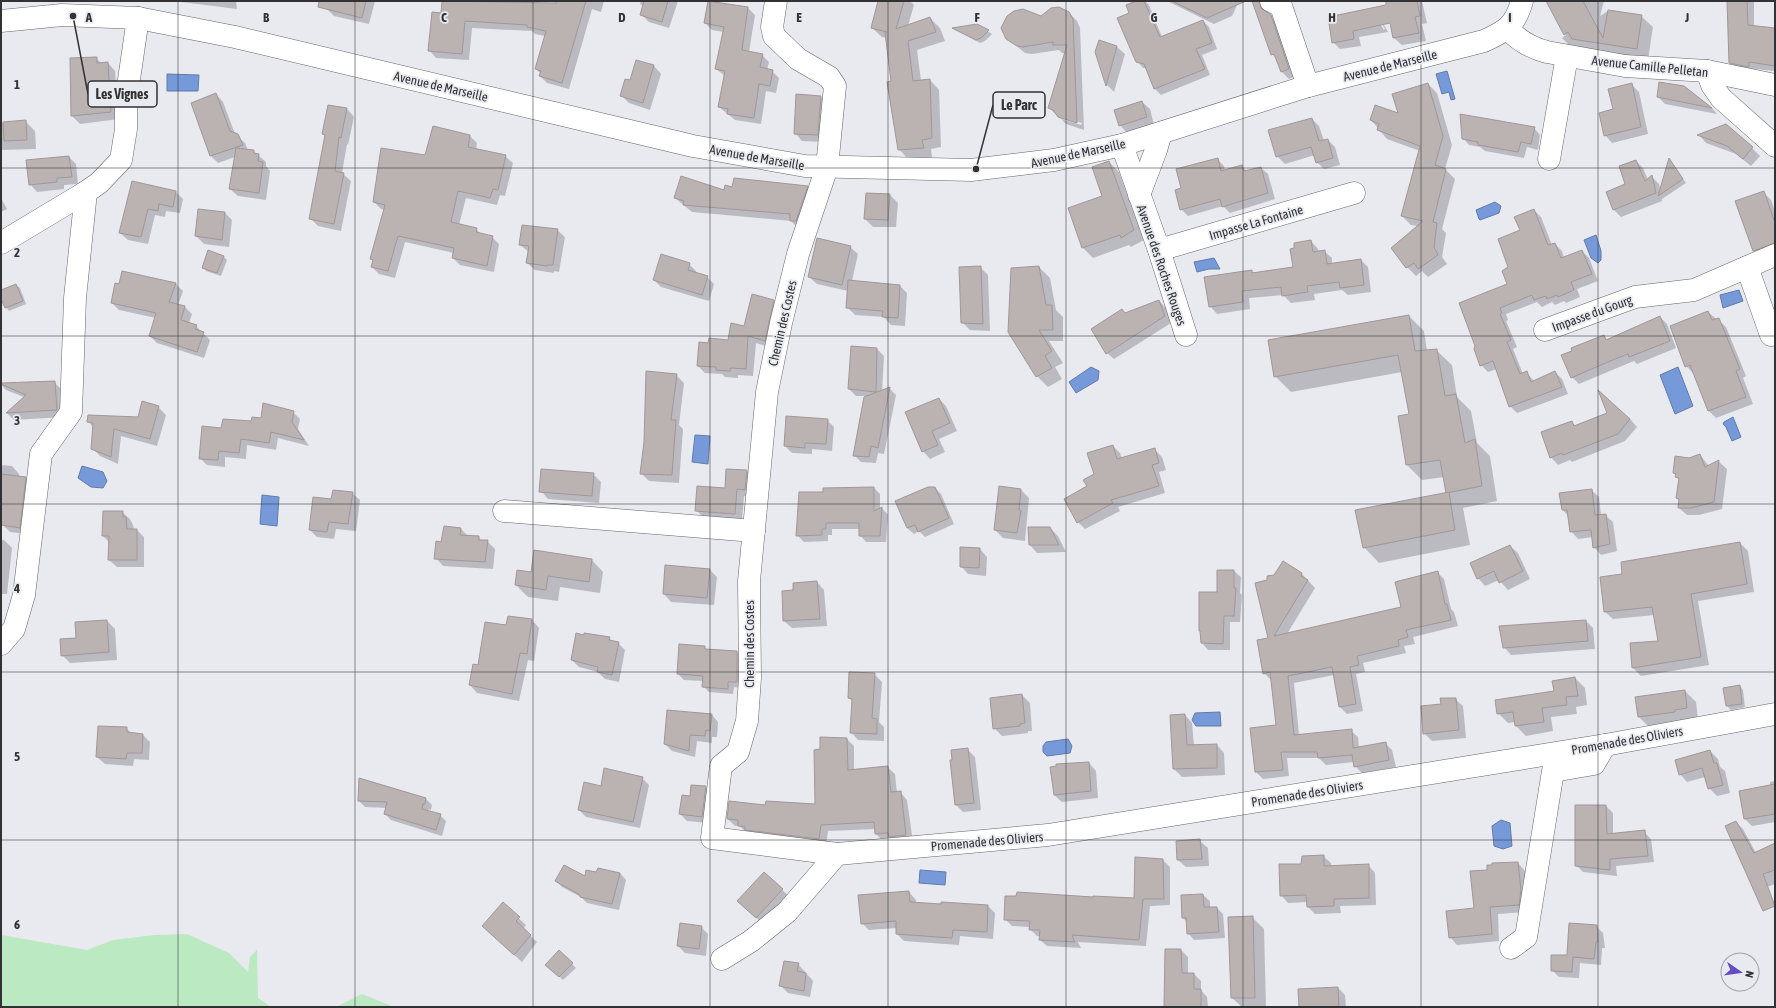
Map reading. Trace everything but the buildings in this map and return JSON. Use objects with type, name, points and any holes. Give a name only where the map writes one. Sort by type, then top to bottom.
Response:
[{"type":"street","name":"Chemin des Costes","points":[[776,1],[772,27],[774,36],[798,59],[829,77],[835,86],[827,167],[798,254],[781,323],[767,392],[749,581],[750,678],[747,721],[738,752],[721,766],[712,838],[836,854]]},
{"type":"street","points":[[1271,1],[1281,6],[1308,86]]},
{"type":"street","points":[[1508,29],[1519,13],[1522,1]]},
{"type":"street","name":"Avenue de Marseille","points":[[1,22],[59,8],[138,18],[221,33],[693,146],[805,166],[971,170],[1054,160],[1122,145],[1308,86],[1484,41],[1508,29]]},
{"type":"street","points":[[1,243],[86,192],[99,182],[121,160],[126,129],[126,100],[138,18]]},
{"type":"street","name":"Avenue Camille Pelletan","points":[[1508,29],[1518,39],[1534,49],[1567,56],[1625,66],[1708,71],[1775,85]]},
{"type":"street","points":[[1549,159],[1567,56]]},
{"type":"street","points":[[1708,71],[1712,85],[1721,98],[1775,146]]},
{"type":"street","name":"Avenue des Roches Rouges","points":[[1139,195],[1161,133]]},
{"type":"street","name":"Avenue des Roches Rouges","points":[[1122,145],[1159,250],[1186,335]]},
{"type":"street","points":[[1,644],[14,629],[24,595],[41,454],[71,412],[75,298],[86,192]]},
{"type":"street","name":"Impasse La Fontaine","points":[[1159,250],[1354,193]]},
{"type":"street","name":"Impasse du Gourg","points":[[1545,330],[1635,297],[1694,290],[1775,255]]},
{"type":"street","points":[[1748,267],[1771,335],[1775,334]]},
{"type":"street","points":[[504,511],[754,531]]},
{"type":"street","name":"Promenade des Oliviers","points":[[836,854],[1048,835],[1606,745],[1775,714]]},
{"type":"street","points":[[1511,948],[1526,937],[1553,771],[1594,764],[1606,745]]},
{"type":"street","points":[[722,959],[751,941],[787,912],[836,854]]},
{"type":"green space","points":[[187,934],[229,953],[248,972],[250,957],[257,950],[258,998],[271,1007],[1,1007],[1,935],[87,950],[113,940],[155,935]]},
{"type":"green space","points":[[362,994],[394,1007],[336,1007]]},
{"type":"water","points":[[1447,71],[1455,99],[1451,100],[1449,92],[1442,94],[1436,74]]},
{"type":"water","points":[[167,74],[199,75],[198,91],[167,91]]},
{"type":"water","points":[[1495,202],[1501,206],[1499,213],[1480,220],[1476,210]]},
{"type":"water","points":[[1596,235],[1601,251],[1601,260],[1598,263],[1591,258],[1584,240]]},
{"type":"water","points":[[1214,258],[1220,269],[1209,269],[1197,272],[1194,262]]},
{"type":"water","points":[[1739,290],[1743,301],[1723,308],[1720,295]]},
{"type":"water","points":[[1091,367],[1099,371],[1098,380],[1076,393],[1069,382]]},
{"type":"water","points":[[1678,367],[1693,406],[1675,414],[1660,375]]},
{"type":"water","points":[[1733,417],[1741,437],[1732,441],[1726,427],[1723,424]]},
{"type":"water","points":[[695,435],[710,436],[708,464],[692,462]]},
{"type":"water","points":[[82,466],[103,472],[107,481],[103,488],[91,487],[78,478]]},
{"type":"water","points":[[262,495],[279,497],[277,526],[260,524]]},
{"type":"water","points":[[1220,712],[1221,726],[1196,726],[1192,720],[1195,713]]},
{"type":"water","points":[[1068,739],[1072,746],[1070,753],[1047,756],[1043,752],[1043,746],[1046,742]]},
{"type":"water","points":[[1501,820],[1510,823],[1512,846],[1503,849],[1494,846],[1492,826]]},
{"type":"water","points":[[920,870],[946,872],[945,885],[919,883]]},
{"type":"place","name":"Les Vignes","points":[[73,16]]},
{"type":"place","name":"Le Parc","points":[[976,169]]}]
